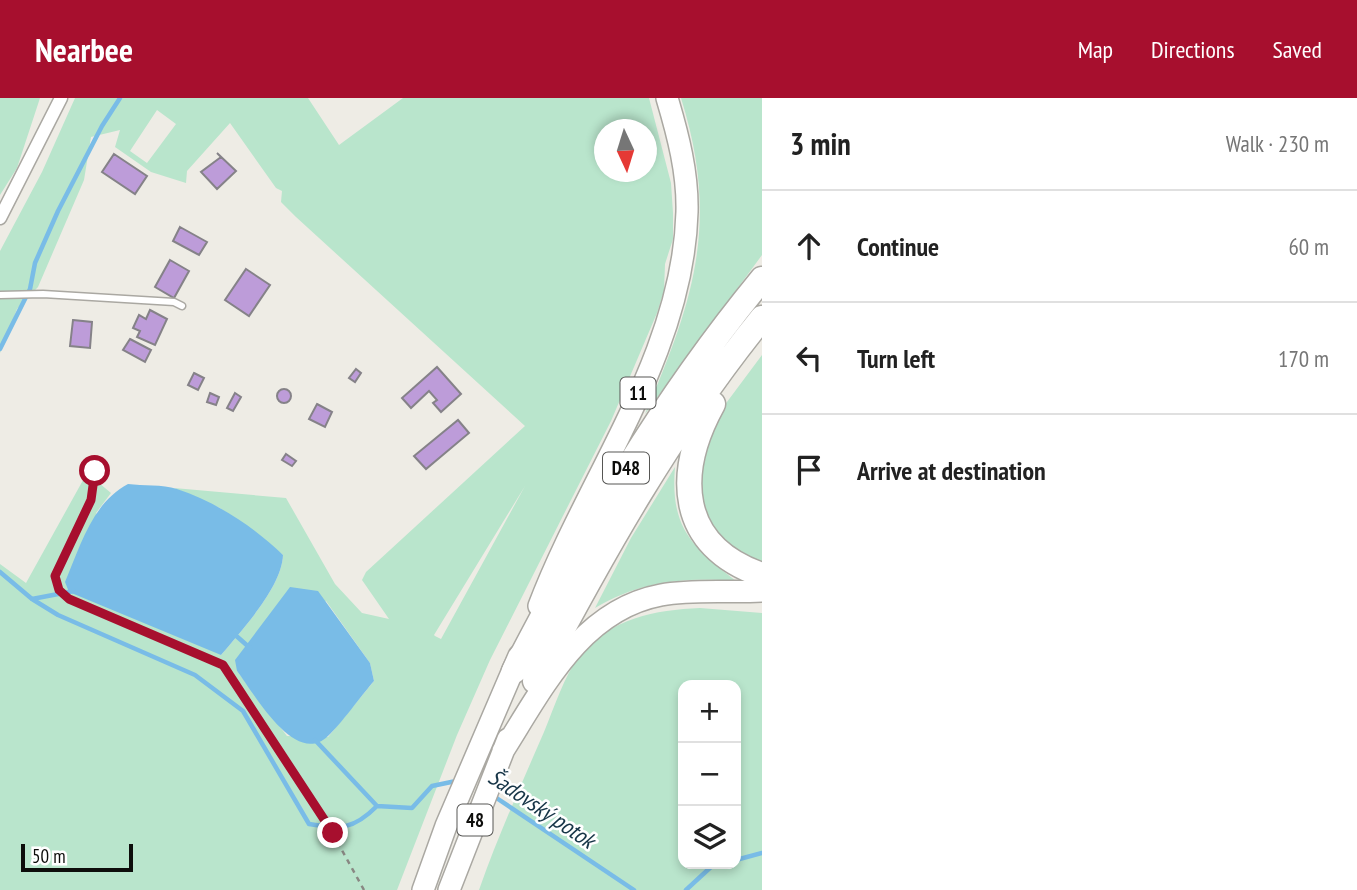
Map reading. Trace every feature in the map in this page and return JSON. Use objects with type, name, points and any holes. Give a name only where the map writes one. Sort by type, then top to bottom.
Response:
[{"type":"highway","name":"11","points":[[423,890],[446,826],[531,679],[559,552],[649,369],[676,292],[684,251],[687,210],[685,170],[667,98]]},
{"type":"highway","name":"D48","points":[[531,679],[579,546],[648,433],[762,279]]},
{"type":"highway","name":"D48","points":[[531,679],[636,496],[675,436],[761,319]]},
{"type":"highway","points":[[761,319],[698,433],[688,478],[692,509],[707,537],[726,557],[762,575]]},
{"type":"highway","name":"11","points":[[531,679],[594,625],[627,605],[663,595],[762,592]]},
{"type":"highway","name":"48","points":[[449,890],[531,679]]},
{"type":"street","points":[[0,218],[61,98]]},
{"type":"lane","points":[[0,295],[17,293],[174,302],[181,306]]},
{"type":"path","points":[[95,471],[91,500],[55,576],[59,590],[69,599],[223,665],[291,773],[326,821],[364,890]]},
{"type":"green space","points":[[0,98],[40,98],[17,168],[0,195]]},
{"type":"green space","points":[[75,98],[308,98],[339,145],[403,98],[649,98],[654,119],[594,119],[594,182],[657,182],[657,129],[671,183],[673,239],[665,264],[664,291],[657,313],[611,421],[490,660],[457,735],[397,890],[0,890],[0,564],[26,583],[87,473],[111,493],[96,513],[221,655],[250,621],[268,594],[276,581],[283,555],[220,508],[174,488],[286,498],[335,584],[362,613],[389,619],[362,580],[366,572],[525,426],[281,202],[282,191],[276,188],[230,123],[187,171],[186,183],[151,172],[115,147],[120,130],[91,137],[84,180],[38,287],[17,309],[0,353],[0,251],[42,172]],"holes":[[[157,110],[176,124],[147,163],[130,151]],[[525,486],[441,639],[434,635]],[[326,601],[370,663],[374,681],[328,737],[287,736],[237,671]]]},
{"type":"green space","points":[[681,98],[762,98],[762,255],[645,414],[677,334],[696,260],[700,222],[699,184],[693,143]]},
{"type":"green space","points":[[762,355],[762,565],[730,549],[705,518],[696,485],[718,414]]},
{"type":"green space","points":[[675,467],[674,488],[680,520],[707,557],[736,581],[663,583],[629,592],[595,608],[631,538]]},
{"type":"green space","points":[[700,608],[762,613],[762,890],[479,890],[560,692],[580,655],[592,642],[620,624],[667,611]]},
{"type":"water","points":[[128,484],[171,487],[192,494],[247,525],[283,555],[276,581],[268,594],[250,621],[221,655],[69,592],[65,582],[96,514],[105,502]]},
{"type":"water","points":[[290,587],[318,591],[370,663],[374,681],[333,731],[315,743],[302,742],[276,724],[237,671],[235,660]]},
{"type":"building","points":[[217,153],[236,171],[217,189],[201,172],[221,157]]},
{"type":"building","points":[[114,154],[147,176],[135,194],[102,172]]},
{"type":"building","points":[[180,227],[207,242],[199,255],[173,241]]},
{"type":"building","points":[[170,260],[189,271],[174,298],[155,287]]},
{"type":"building","points":[[246,269],[270,285],[249,316],[225,300]]},
{"type":"building","points":[[150,310],[167,319],[155,345],[137,337],[140,331],[133,328],[139,315],[146,319]]},
{"type":"building","points":[[73,320],[92,322],[90,348],[70,346]]},
{"type":"building","points":[[130,339],[151,350],[145,362],[123,350]]},
{"type":"building","points":[[437,367],[461,394],[441,412],[433,403],[437,400],[429,391],[411,408],[402,398]]},
{"type":"building","points":[[356,369],[361,373],[355,382],[349,378]]},
{"type":"building","points":[[194,373],[204,378],[198,390],[188,385]]},
{"type":"building","points":[[284,389],[289,391],[289,401],[284,403],[279,401],[277,396],[279,391]]},
{"type":"building","points":[[210,393],[219,397],[216,405],[207,402]]},
{"type":"building","points":[[235,393],[241,397],[233,411],[227,408]]},
{"type":"building","points":[[317,404],[332,412],[325,427],[309,419]]},
{"type":"building","points":[[458,420],[469,433],[426,469],[414,456]]},
{"type":"building","points":[[286,454],[296,461],[292,466],[282,460]]},
{"type":"waterway","points":[[0,349],[30,289],[35,263],[58,211],[102,126],[120,98]]},
{"type":"waterway","name":"Šadovský potok","points":[[0,572],[32,599],[58,615],[195,675],[243,711],[309,824],[346,826],[361,820],[377,806],[412,808],[432,786],[456,781]]},
{"type":"waterway","points":[[32,599],[74,591]]},
{"type":"waterway","points":[[233,633],[250,648]]},
{"type":"waterway","points":[[315,740],[377,806]]},
{"type":"waterway","name":"Šadovský potok","points":[[492,795],[634,890]]},
{"type":"waterway","name":"Šadovský potok","points":[[741,859],[762,853]]},
{"type":"waterway","name":"Šadovský potok","points":[[686,890],[709,869]]},
{"type":"route","points":[[95,471],[91,500],[55,576],[59,590],[69,599],[223,665],[291,773],[318,807],[333,833]]}]
